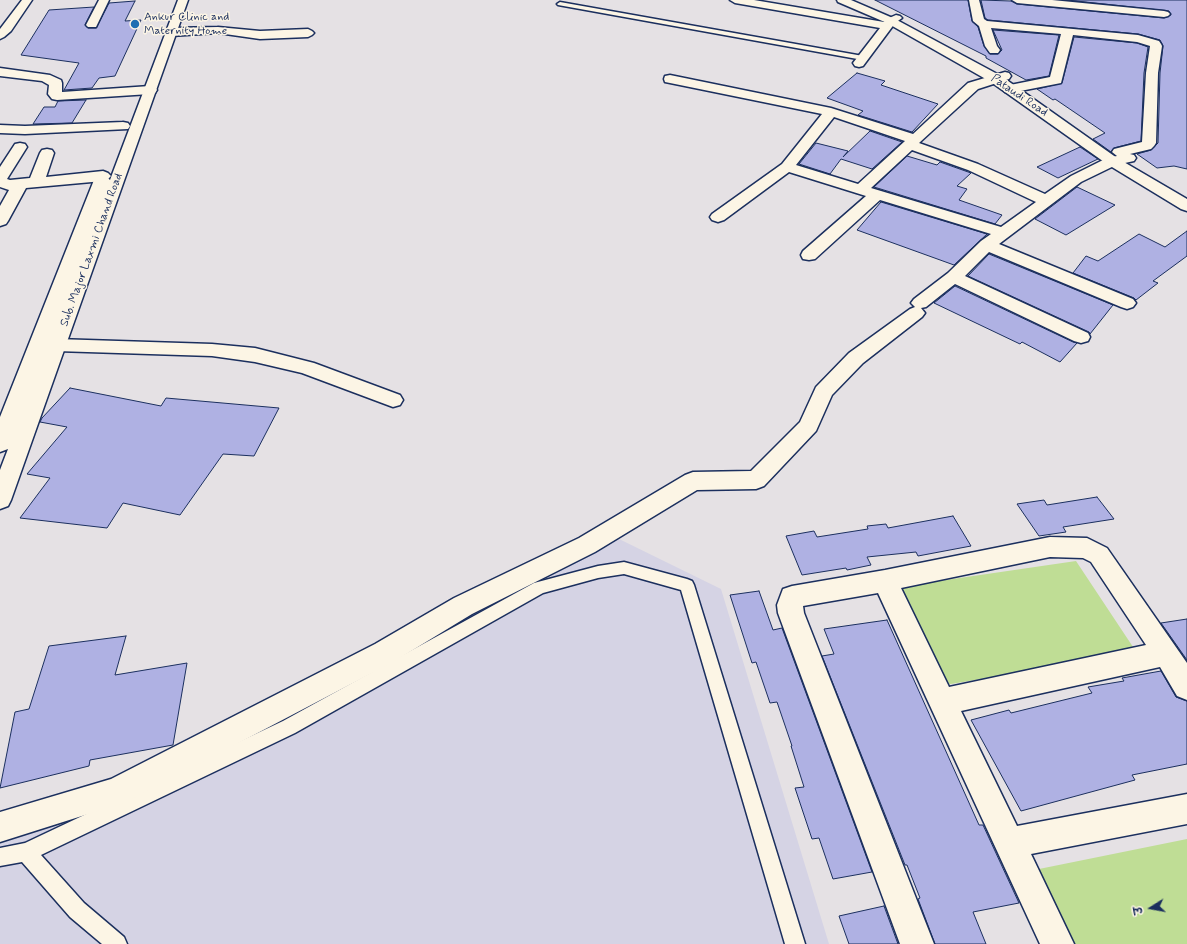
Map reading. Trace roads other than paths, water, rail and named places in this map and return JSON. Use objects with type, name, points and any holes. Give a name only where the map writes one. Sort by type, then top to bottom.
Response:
[{"type":"street","points":[[0,35],[7,29],[27,0]]},
{"type":"street","points":[[92,25],[104,0]]},
{"type":"street","name":"Sub. Major Laxmi Chand Road","points":[[0,500],[56,345],[172,0]]},
{"type":"street","name":"Sub. Major Laxmi Chand Road","points":[[0,442],[123,126],[171,32],[182,0]]},
{"type":"street","points":[[735,0],[891,22]]},
{"type":"street","name":"Pataudi Road","points":[[842,0],[891,22],[1000,77],[1010,89],[1120,157],[1187,206]]},
{"type":"street","points":[[856,0],[891,22]]},
{"type":"street","points":[[0,827],[116,792],[384,652],[463,606],[587,545],[692,481],[756,480],[809,426],[822,392],[856,358],[954,277],[987,245],[1076,179],[1150,143],[1152,73],[1156,46],[1151,42],[1138,39],[984,24],[979,21],[974,0]]},
{"type":"street","points":[[1017,0],[1164,14]]},
{"type":"street","points":[[861,60],[891,22]]},
{"type":"street","points":[[984,24],[991,46],[994,50]]},
{"type":"street","points":[[171,32],[218,30],[260,35],[308,33]]},
{"type":"street","points":[[1010,89],[1054,81],[1057,78],[1068,31]]},
{"type":"street","points":[[0,72],[50,80],[56,83],[55,94],[57,96],[142,91]]},
{"type":"street","points":[[860,190],[973,86],[1000,77],[1024,86],[1120,157],[1187,194]]},
{"type":"street","points":[[670,79],[830,112],[912,142],[973,167],[1046,200]]},
{"type":"street","points":[[718,217],[787,167],[830,112]]},
{"type":"street","points":[[0,128],[25,130],[123,126]]},
{"type":"street","points":[[2,171],[20,147]]},
{"type":"street","points":[[36,183],[47,153]]},
{"type":"street","points":[[787,167],[1003,234]]},
{"type":"street","points":[[0,182],[9,185],[103,176]]},
{"type":"street","points":[[0,221],[20,184]]},
{"type":"street","points":[[809,255],[878,195]]},
{"type":"street","points":[[987,245],[1127,303]]},
{"type":"street","points":[[954,277],[1081,337]]},
{"type":"street","points":[[56,345],[212,350],[255,355],[307,368],[393,400]]},
{"type":"street","points":[[917,944],[791,613],[790,605],[792,597],[802,594],[884,581],[1050,547],[1068,546],[1087,548],[1099,555],[1166,653],[1187,687]]},
{"type":"street","points":[[884,581],[1057,944]]},
{"type":"street","points":[[942,702],[1166,653]]},
{"type":"street","points":[[1009,843],[1187,809]]},
{"type":"lane","points":[[560,4],[861,60]]},
{"type":"lane","points":[[0,857],[26,852],[289,727],[539,588],[598,572],[624,568],[687,585],[795,944]]},
{"type":"lane","points":[[26,852],[77,910],[117,944]]},
{"type":"place","name":"Ankur Clinic and Maternity Home","points":[[135,24]]}]
